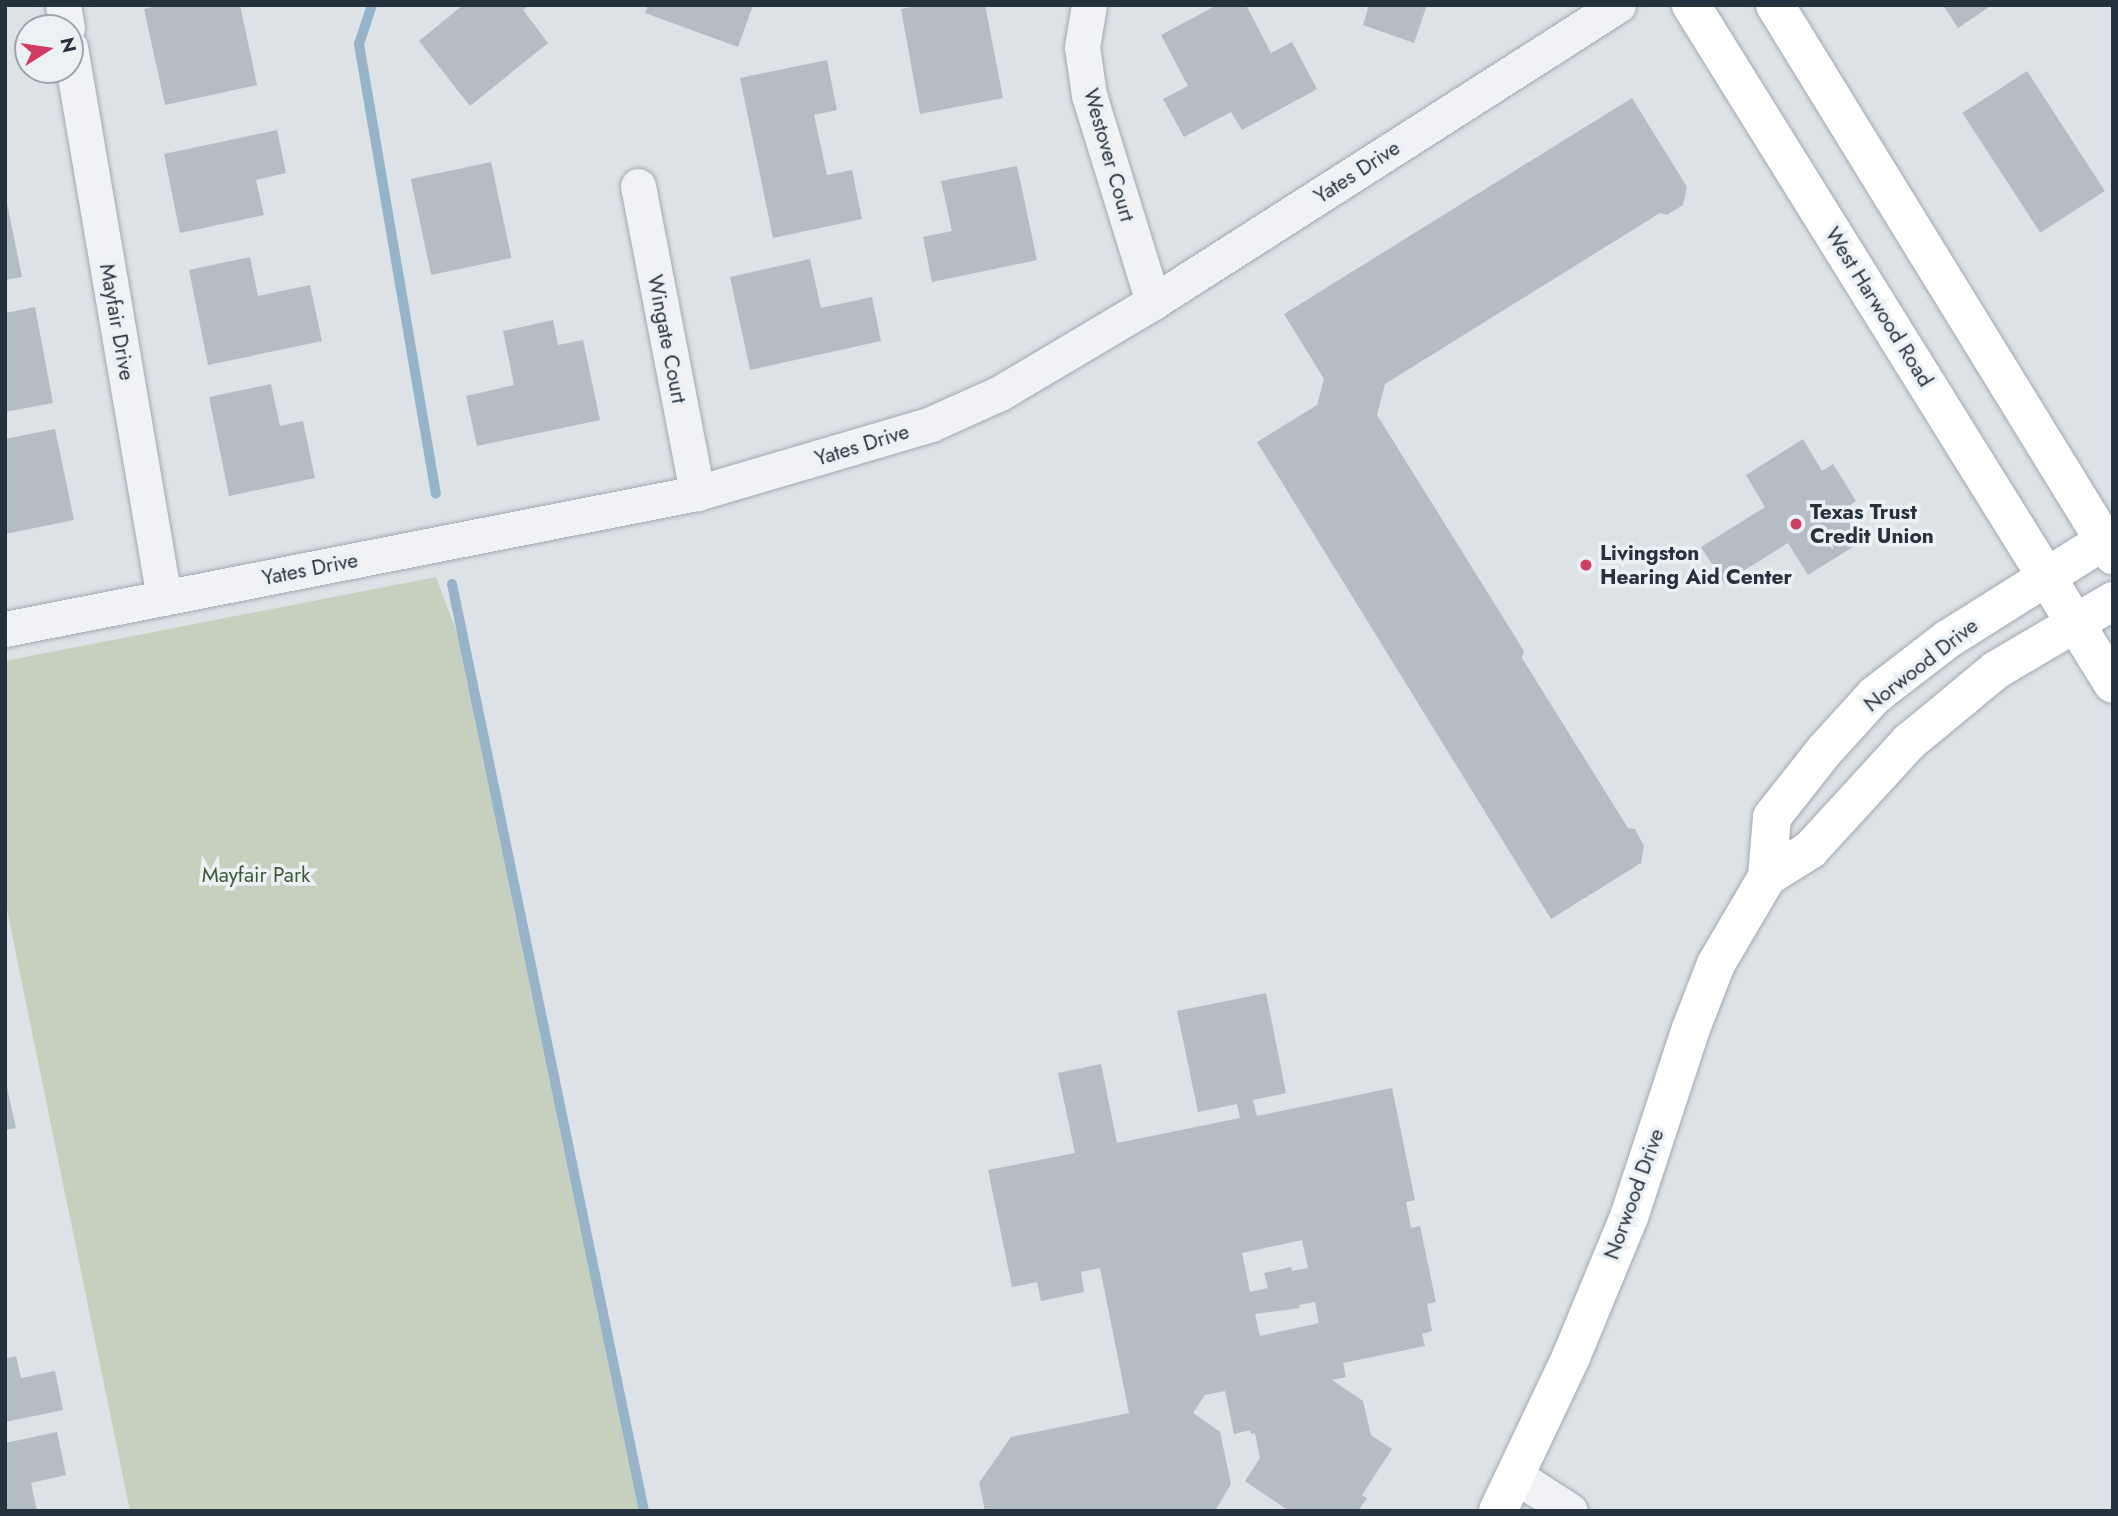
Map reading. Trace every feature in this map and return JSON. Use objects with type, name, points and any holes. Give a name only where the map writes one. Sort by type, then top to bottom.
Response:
[{"type":"main road","name":"West Harwood Road","points":[[1691,5],[2113,684]]},
{"type":"main road","points":[[1775,5],[2110,544]]},
{"type":"main road","name":"Norwood Drive","points":[[1498,1511],[1572,1357],[1629,1217],[1690,1031],[1716,964],[1767,877],[1772,817],[1825,750],[1875,695],[1948,639],[2047,575],[2110,544]]},
{"type":"main road","name":"Norwood Drive","points":[[1767,877],[1810,850],[1909,742],[1986,678],[2071,615],[2113,601]]},
{"type":"street","name":"Westover Court","points":[[1089,5],[1082,47],[1089,95],[1153,302]]},
{"type":"street","name":"Yates Drive","points":[[5,629],[696,493],[931,424],[1000,393],[1153,302],[1618,5]]},
{"type":"street","name":"Mayfair Drive","points":[[76,84],[164,598]]},
{"type":"street","name":"Wingate Court","points":[[638,186],[696,493]]},
{"type":"street","points":[[1516,1476],[1570,1511]]},
{"type":"green space","name":"Mayfair Park","points":[[436,577],[471,670],[640,1511],[130,1511],[5,900],[5,661]]},
{"type":"building","points":[[161,5],[240,5],[257,85],[165,105],[144,9]]},
{"type":"building","points":[[463,5],[529,5],[523,10],[548,43],[470,106],[419,41]]},
{"type":"building","points":[[648,5],[753,5],[738,47],[645,13]]},
{"type":"building","points":[[922,5],[985,5],[1003,98],[920,114],[901,9]]},
{"type":"building","points":[[1217,5],[1246,5],[1271,53],[1292,42],[1317,89],[1242,130],[1231,112],[1184,137],[1163,99],[1188,86],[1161,35]]},
{"type":"building","points":[[1369,5],[1427,5],[1414,43],[1363,25]]},
{"type":"building","points":[[1943,5],[1992,5],[1958,28]]},
{"type":"building","points":[[827,60],[837,110],[814,115],[827,175],[852,170],[862,219],[773,238],[740,78]]},
{"type":"building","points":[[2027,71],[2105,191],[2040,233],[1962,113]]},
{"type":"building","points":[[1632,98],[1687,187],[1683,205],[1667,215],[1660,213],[1385,384],[1377,415],[1524,651],[1522,658],[1628,828],[1635,829],[1644,846],[1641,863],[1551,919],[1257,442],[1317,405],[1324,379],[1284,314]]},
{"type":"building","points":[[277,130],[286,173],[256,180],[264,215],[180,233],[164,154]]},
{"type":"building","points":[[491,162],[511,258],[431,275],[411,179]]},
{"type":"building","points":[[1017,166],[1037,260],[932,282],[923,237],[952,231],[941,181]]},
{"type":"building","points":[[5,193],[22,277],[5,280]]},
{"type":"building","points":[[250,257],[258,296],[310,285],[322,341],[208,365],[189,270]]},
{"type":"building","points":[[810,259],[821,308],[872,297],[881,341],[750,370],[730,277]]},
{"type":"building","points":[[35,307],[53,403],[5,412],[5,313]]},
{"type":"building","points":[[553,320],[558,345],[583,340],[600,420],[477,446],[466,396],[514,385],[503,331]]},
{"type":"building","points":[[271,384],[280,426],[303,421],[315,478],[229,496],[209,397]]},
{"type":"building","points":[[55,429],[74,520],[5,534],[5,439]]},
{"type":"building","name":"Texas Trust Credit Union","points":[[1803,439],[1822,471],[1833,464],[1856,501],[1845,509],[1864,540],[1808,575],[1788,543],[1724,583],[1701,547],[1765,507],[1746,475]]},
{"type":"building","points":[[1266,993],[1286,1093],[1253,1100],[1257,1116],[1392,1088],[1415,1200],[1406,1202],[1411,1228],[1420,1226],[1436,1302],[1427,1304],[1432,1331],[1422,1334],[1425,1346],[1343,1363],[1346,1377],[1332,1380],[1363,1401],[1371,1435],[1392,1449],[1362,1495],[1367,1498],[1358,1511],[1289,1511],[1245,1481],[1260,1458],[1255,1433],[1251,1434],[1250,1430],[1234,1434],[1225,1391],[1205,1395],[1193,1413],[1220,1432],[1231,1484],[1215,1511],[985,1511],[979,1483],[1011,1437],[1129,1413],[1100,1268],[1081,1272],[1084,1292],[1041,1301],[1037,1282],[1012,1287],[988,1170],[1075,1153],[1058,1073],[1101,1064],[1117,1143],[1240,1118],[1237,1104],[1198,1112],[1177,1011]],"holes":[[[1302,1240],[1308,1268],[1292,1271],[1291,1267],[1264,1273],[1268,1288],[1250,1292],[1242,1253]],[[1315,1302],[1319,1323],[1260,1336],[1255,1314],[1300,1308],[1299,1305]]]},
{"type":"building","points":[[5,1078],[16,1128],[5,1130]]},
{"type":"building","points":[[16,1356],[21,1378],[55,1371],[63,1410],[5,1422],[5,1359]]},
{"type":"building","points":[[57,1432],[66,1475],[31,1483],[37,1511],[5,1511],[5,1443]]},
{"type":"waterway","points":[[372,5],[359,44],[436,493]]},
{"type":"waterway","points":[[452,584],[644,1511]]},
{"type":"place","name":"Texas Trust Credit Union","points":[[1796,524]]},
{"type":"place","name":"Livingston Hearing Aid Center","points":[[1586,565]]}]
